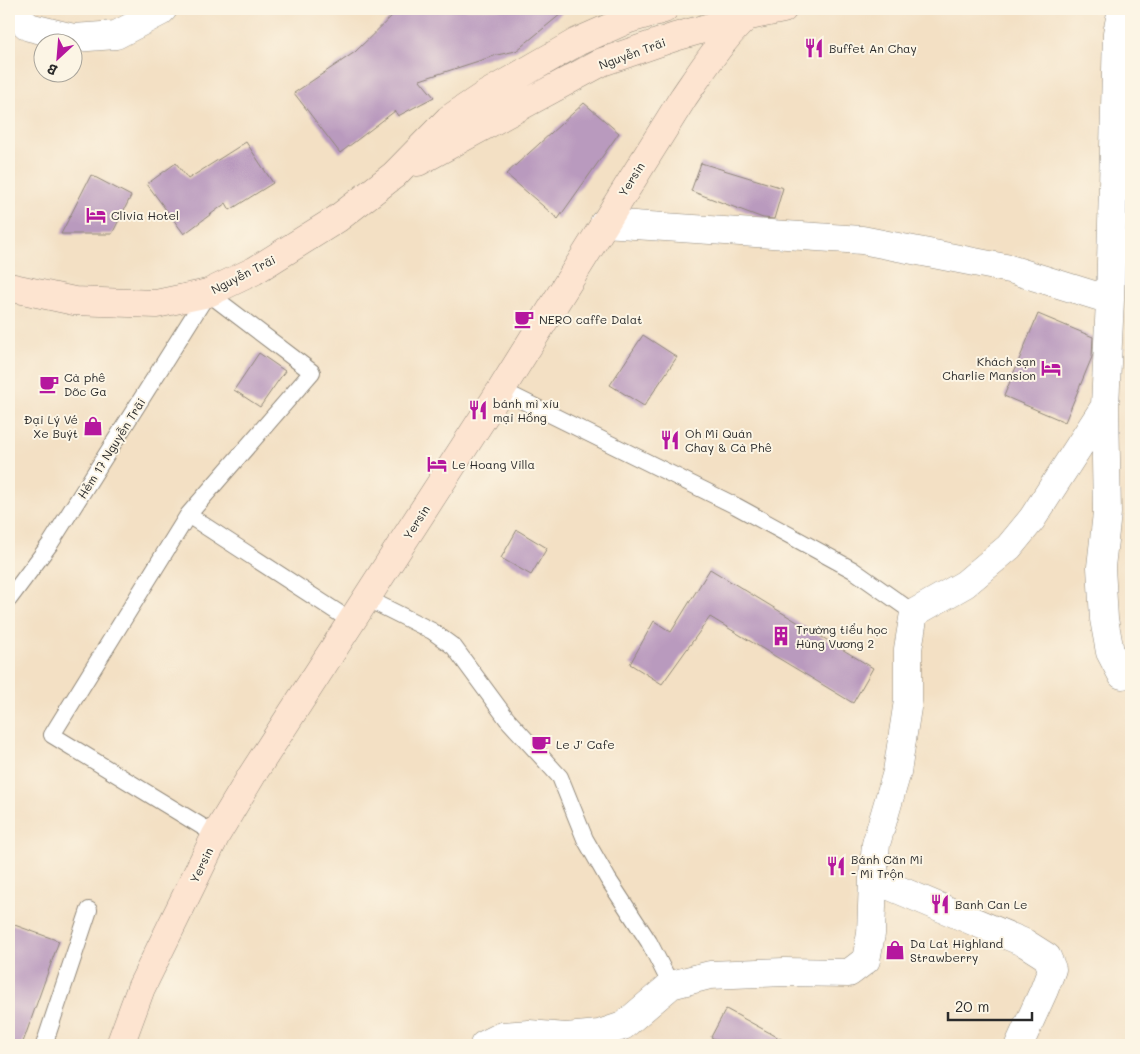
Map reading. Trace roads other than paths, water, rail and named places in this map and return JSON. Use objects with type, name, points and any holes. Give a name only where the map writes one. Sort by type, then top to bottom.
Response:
[{"type":"street","points":[[9,10],[29,27],[74,38],[116,35],[163,9]]},
{"type":"street","name":"Nguyễn Trãi","points":[[9,287],[74,301],[156,304],[208,293],[254,271],[292,249],[337,219],[394,175],[449,119],[485,95],[577,42],[629,19],[664,9]]},
{"type":"street","points":[[751,13],[783,9]]},
{"type":"street","points":[[1122,9],[1117,33],[1110,300],[1105,406],[1107,512],[1102,567],[1104,620],[1110,652],[1122,675]]},
{"type":"street","name":"Nguyễn Trãi","points":[[394,175],[602,62],[751,13]]},
{"type":"street","name":"Yersin","points":[[120,1045],[141,988],[216,835],[351,621],[501,390],[683,98],[709,59],[751,13]]},
{"type":"street","points":[[604,223],[862,240],[1010,269],[1110,300]]},
{"type":"street","points":[[484,1045],[502,1036],[529,1034],[566,1037],[599,1034],[623,1026],[671,985],[710,975],[784,972],[848,973],[866,960],[871,934],[876,844],[897,772],[908,701],[908,650],[914,613],[965,584],[1008,547],[1032,519],[1105,406]]},
{"type":"street","points":[[873,879],[1025,943],[1047,957],[1052,969],[1019,1045]]},
{"type":"lane","points":[[208,293],[312,372],[188,515],[52,735],[216,835]]},
{"type":"lane","name":"Hẻm 17 Nguyễn Trãi","points":[[9,599],[55,536],[208,293]]},
{"type":"lane","points":[[501,390],[736,506],[853,570],[914,613]]},
{"type":"lane","points":[[188,515],[351,621]]},
{"type":"lane","points":[[366,598],[432,631],[454,646],[507,719],[560,777],[585,839],[649,942],[671,985]]},
{"type":"lane","points":[[44,1045],[89,910]]},
{"type":"place","name":"Buffet An Chay","points":[[814,48]]},
{"type":"place","name":"Clivia Hotel","points":[[96,215]]},
{"type":"place","name":"NERO caffe Dalat","points":[[524,319]]},
{"type":"place","name":"Khách sạn Charlie Mansion","points":[[1051,368]]},
{"type":"place","name":"Cà phê Dõc Ga","points":[[49,384]]},
{"type":"place","name":"bánh mì xíu mại Hồng","points":[[478,410]]},
{"type":"place","name":"Đại Lý Vé Xe Buýt","points":[[93,426]]},
{"type":"place","name":"Oh Mi Quán Chay & Cà Phê","points":[[670,440]]},
{"type":"place","name":"Le Hoang Villa","points":[[437,464]]},
{"type":"place","name":"Trường tiểu học Hùng Vương 2","points":[[781,636]]},
{"type":"place","name":"Le J' Cafe","points":[[541,744]]},
{"type":"place","name":"Bánh Căn Mi - Mì Trộn","points":[[836,866]]},
{"type":"place","name":"Banh Can Le","points":[[940,904]]},
{"type":"place","name":"Da Lat Highland Strawberry","points":[[895,950]]}]
